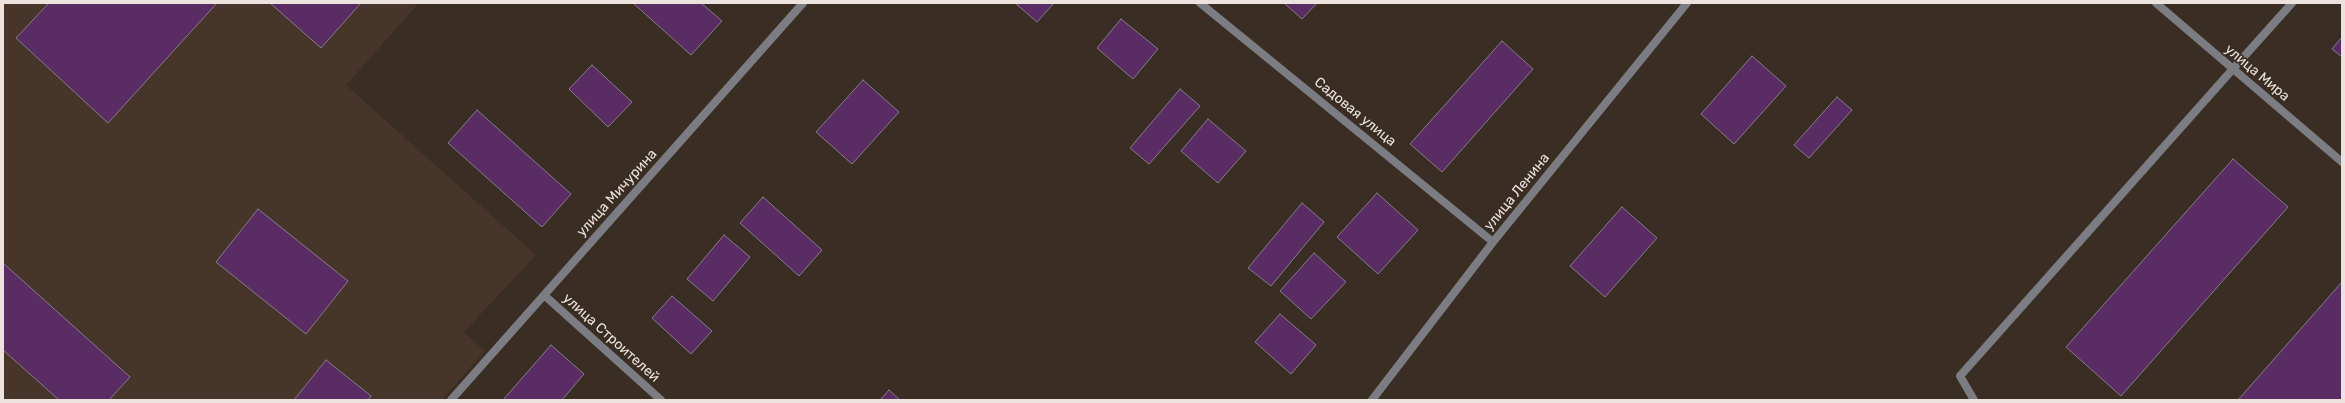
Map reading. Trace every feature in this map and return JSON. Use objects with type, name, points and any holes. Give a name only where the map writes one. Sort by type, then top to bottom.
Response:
[{"type":"street","name":"улица Мичурина","points":[[451,400],[803,3]]},
{"type":"street","name":"Садовая улица","points":[[1200,3],[1493,242]]},
{"type":"street","name":"улица Ленина","points":[[1372,400],[1493,242],[1687,3]]},
{"type":"street","name":"улица Мира","points":[[2156,3],[2232,70],[2342,162]]},
{"type":"street","points":[[1974,400],[1960,376],[2292,3]]},
{"type":"street","name":"улица Строителей","points":[[544,294],[661,400]]},
{"type":"shaded area","points":[[3,3],[419,3],[346,85],[536,255],[464,332],[485,351],[442,400],[3,400]]},
{"type":"building","points":[[49,3],[217,3],[108,123],[16,38]]},
{"type":"building","points":[[270,3],[361,3],[321,48]]},
{"type":"building","points":[[633,3],[701,3],[722,21],[691,55]]},
{"type":"building","points":[[1015,3],[1054,3],[1037,22]]},
{"type":"building","points":[[1284,3],[1317,3],[1302,19]]},
{"type":"building","points":[[1121,19],[1158,49],[1133,79],[1097,48]]},
{"type":"building","points":[[2342,37],[2342,57],[2332,49]]},
{"type":"building","points":[[1502,41],[1533,69],[1442,172],[1410,144]]},
{"type":"building","points":[[1752,56],[1786,86],[1734,144],[1701,114]]},
{"type":"building","points":[[592,65],[632,102],[608,127],[569,89]]},
{"type":"building","points":[[863,80],[899,112],[852,164],[816,132]]},
{"type":"building","points":[[1180,89],[1200,106],[1149,164],[1130,148]]},
{"type":"building","points":[[1837,97],[1852,110],[1809,158],[1794,145]]},
{"type":"building","points":[[477,110],[571,194],[542,227],[448,143]]},
{"type":"building","points":[[1208,119],[1246,151],[1218,183],[1181,151]]},
{"type":"building","points":[[2233,159],[2288,207],[2121,396],[2066,347]]},
{"type":"building","points":[[1377,193],[1418,230],[1378,274],[1337,237]]},
{"type":"building","points":[[763,197],[822,250],[799,276],[740,223]]},
{"type":"building","points":[[1302,203],[1324,222],[1271,286],[1248,268]]},
{"type":"building","points":[[1622,207],[1657,238],[1605,297],[1570,266]]},
{"type":"building","points":[[258,209],[348,281],[306,334],[216,262]]},
{"type":"building","points":[[724,235],[750,257],[713,301],[687,279]]},
{"type":"building","points":[[1314,253],[1346,282],[1311,319],[1280,291]]},
{"type":"building","points":[[3,263],[130,377],[109,400],[59,400],[3,350]]},
{"type":"building","points":[[2342,282],[2342,400],[2238,400]]},
{"type":"building","points":[[672,296],[712,331],[691,354],[652,318]]},
{"type":"building","points":[[1280,314],[1316,345],[1291,374],[1255,342]]},
{"type":"building","points":[[551,345],[584,374],[562,400],[503,400]]},
{"type":"building","points":[[326,360],[371,396],[368,400],[294,400]]},
{"type":"building","points":[[889,390],[900,400],[880,400]]}]
